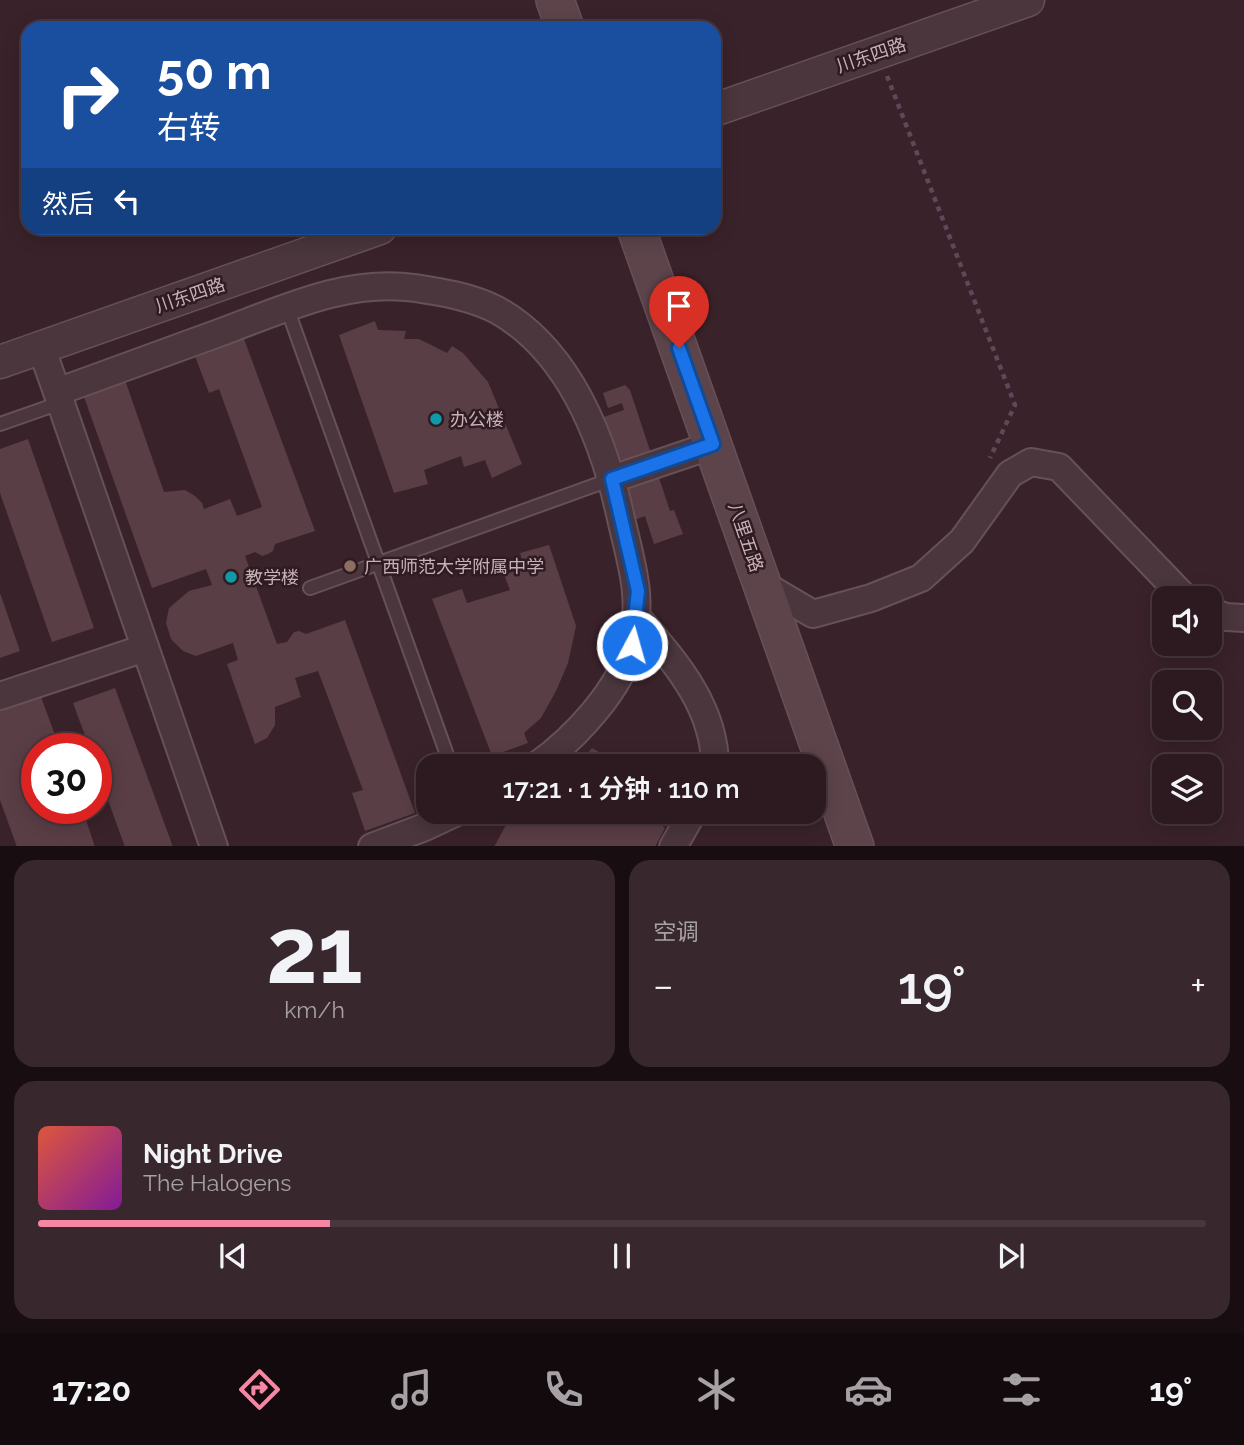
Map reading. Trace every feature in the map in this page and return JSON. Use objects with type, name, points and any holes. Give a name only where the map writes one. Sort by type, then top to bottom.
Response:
[{"type":"main road","points":[[555,0],[562,21]]},
{"type":"main road","name":"八里五路","points":[[638,235],[855,846]]},
{"type":"street","name":"川东四路","points":[[721,108],[1028,0]]},
{"type":"street","name":"川东四路","points":[[0,362],[360,235]]},
{"type":"street","points":[[58,398],[337,291],[388,286],[459,297],[495,310],[535,339],[552,358],[577,396],[598,439],[612,479],[638,591],[632,645],[620,672],[586,724],[552,754]]},
{"type":"street","points":[[41,347],[214,846]]},
{"type":"street","points":[[612,479],[713,444]]},
{"type":"street","points":[[762,584],[813,614],[871,598],[921,578],[962,541],[1010,474],[1031,462],[1059,467],[1173,586]]},
{"type":"street","points":[[636,615],[687,677],[703,711],[714,754]]},
{"type":"street","points":[[1222,616],[1244,618]]},
{"type":"street","points":[[0,696],[145,648]]},
{"type":"street","points":[[372,846],[431,824]]},
{"type":"street","points":[[673,846],[686,824]]},
{"type":"lane","points":[[287,308],[447,754]]},
{"type":"lane","points":[[0,424],[58,398]]},
{"type":"lane","points":[[310,588],[612,479]]},
{"type":"path","points":[[878,52],[1015,405],[987,464]]},
{"type":"building","name":"办公楼","points":[[375,321],[378,330],[406,331],[404,339],[419,339],[447,353],[452,346],[463,353],[488,382],[522,464],[492,478],[485,460],[464,467],[461,456],[424,470],[428,484],[394,493],[339,335]]},
{"type":"building","name":"教学楼","points":[[244,339],[315,531],[275,544],[273,551],[268,554],[262,556],[255,552],[245,556],[277,644],[287,642],[294,632],[306,634],[345,620],[415,813],[365,831],[352,793],[363,790],[318,671],[295,678],[301,697],[275,707],[275,725],[267,738],[255,744],[227,664],[238,660],[233,643],[196,656],[183,651],[171,639],[166,623],[169,608],[189,591],[212,585],[206,569],[152,588],[83,394],[125,380],[164,492],[185,490],[202,503],[204,509],[230,499],[237,516],[262,507],[219,389],[209,393],[195,356]]},
{"type":"building","points":[[625,385],[630,390],[670,511],[674,510],[683,534],[654,544],[645,516],[632,521],[598,419],[624,410],[622,403],[608,408],[603,393]]},
{"type":"building","points":[[28,439],[94,628],[52,642],[0,493],[0,449]]},
{"type":"building","points":[[549,545],[576,626],[568,663],[556,691],[541,718],[524,733],[528,743],[491,754],[432,599],[462,589],[467,603],[510,590],[504,575],[518,570],[517,564],[523,562],[520,553]]},
{"type":"building","points":[[0,593],[20,651],[0,658]]},
{"type":"building","points":[[115,688],[173,846],[125,846],[112,811],[112,733],[84,733],[73,703]]},
{"type":"building","points":[[40,694],[54,733],[21,733],[21,824],[87,824],[95,846],[17,846],[0,800],[0,708]]},
{"type":"building","points":[[592,748],[602,754],[587,754]]},
{"type":"building","points":[[506,824],[660,824],[665,828],[656,846],[495,846]]},
{"type":"place","name":"办公楼","points":[[436,419]]},
{"type":"place","name":"广西师范大学附属中学","points":[[350,566]]},
{"type":"place","name":"教学楼","points":[[231,577]]},
{"type":"route","points":[[632,645],[638,591],[612,479],[713,444],[679,348]]}]
